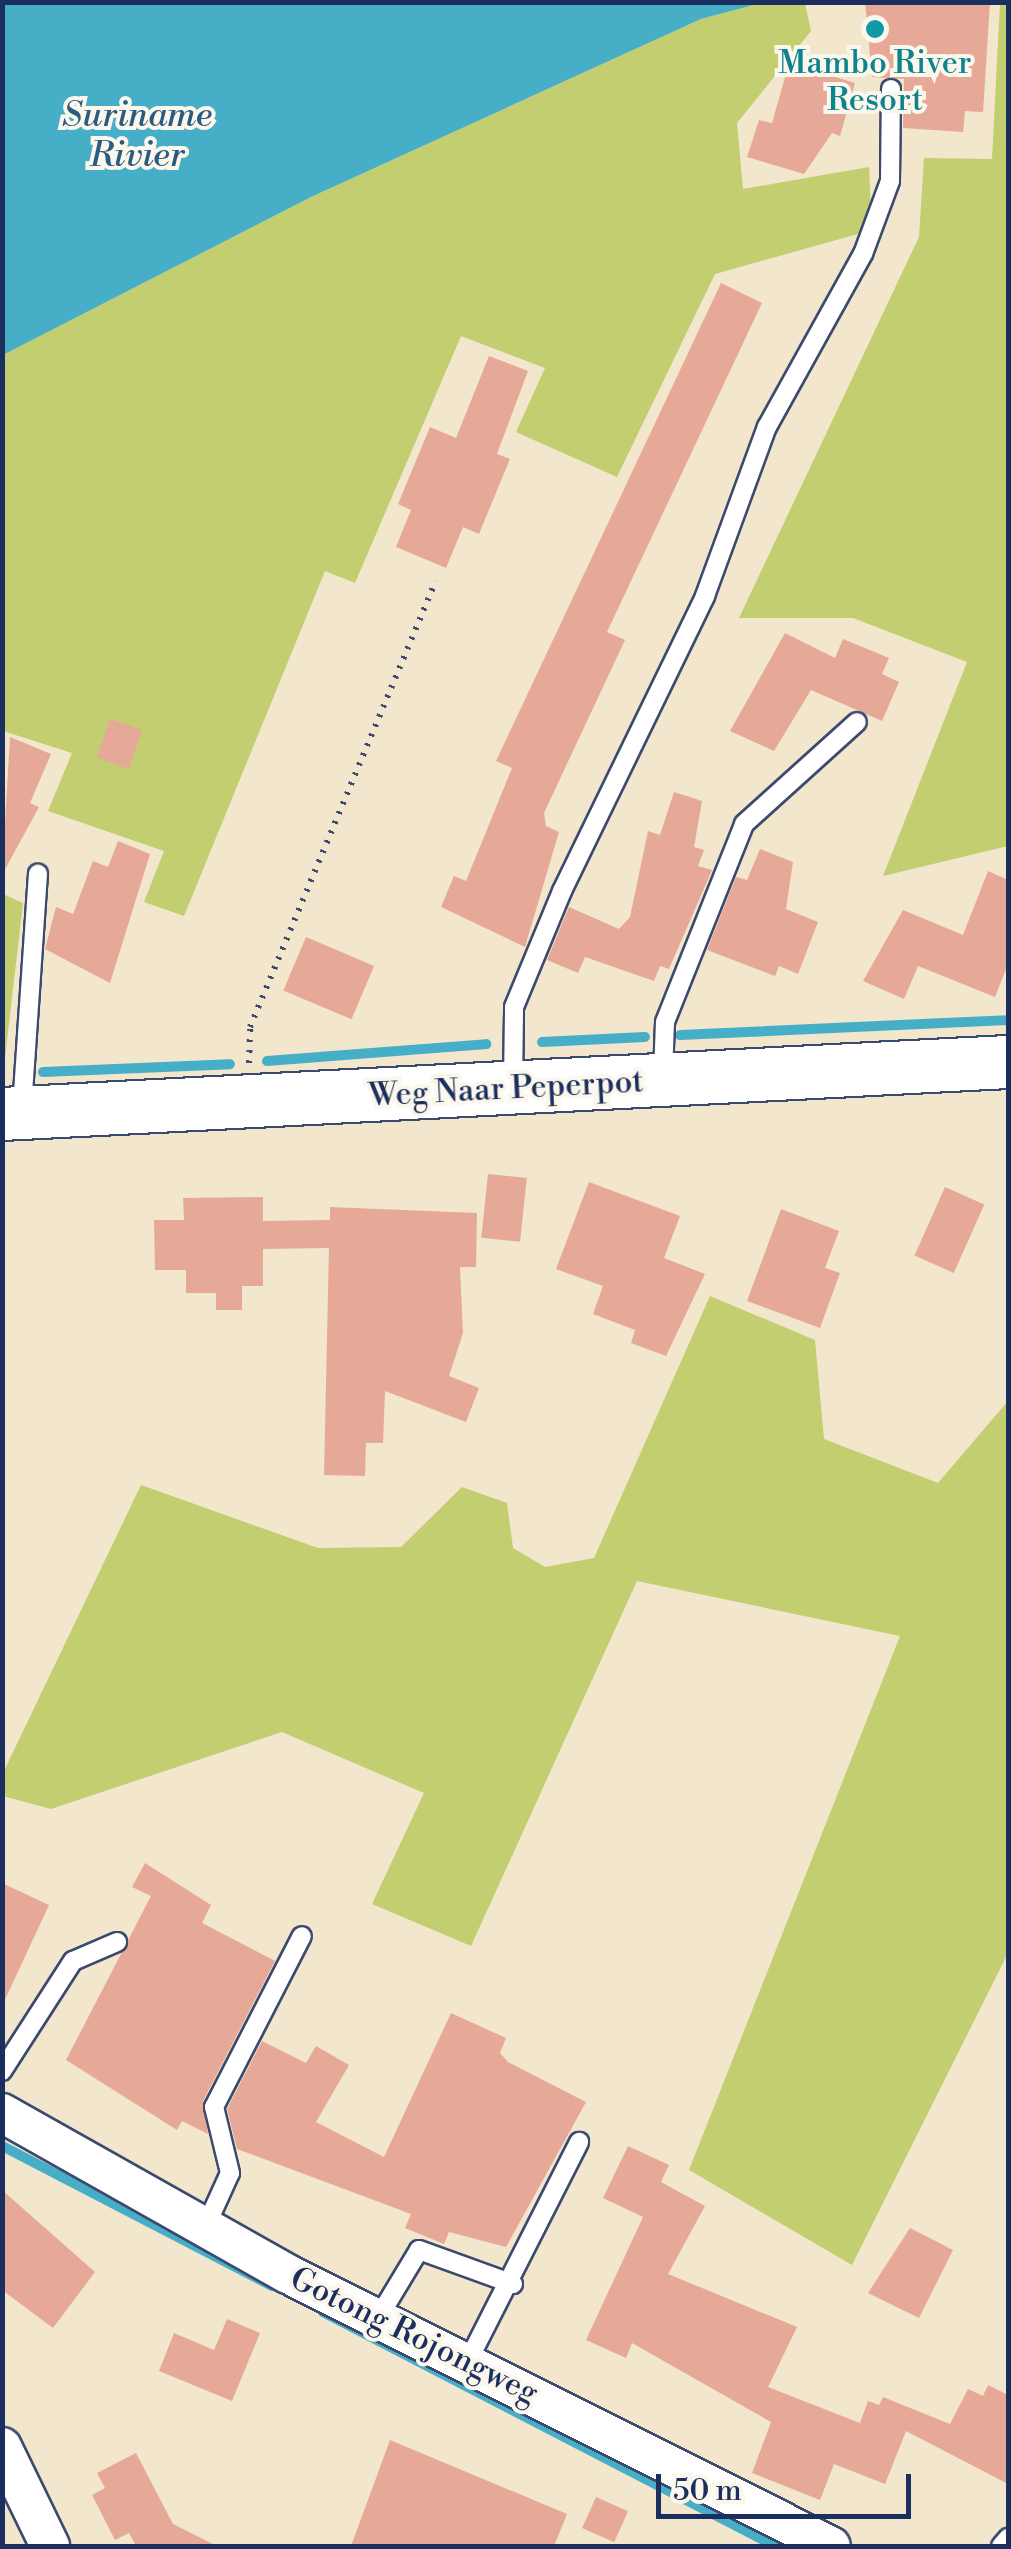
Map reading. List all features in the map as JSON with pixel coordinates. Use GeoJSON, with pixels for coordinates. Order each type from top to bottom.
{"type":"FeatureCollection","features":[{"type":"Feature","properties":{"kind":"street","name":"Weg Naar Peperpot"},"geometry":{"type":"LineString","coordinates":[[12,1114],[1008,1062]]}},
{"type":"Feature","properties":{"kind":"street","name":"Gotong Rojongweg"},"geometry":{"type":"LineString","coordinates":[[2,2113],[204,2229],[832,2546]]}},
{"type":"Feature","properties":{"kind":"street"},"geometry":{"type":"LineString","coordinates":[[2,2447],[50,2546]]}},
{"type":"Feature","properties":{"kind":"lane"},"geometry":{"type":"LineString","coordinates":[[513,1089],[514,1007],[562,891],[705,596],[767,427],[876,218],[890,182],[891,89]]}},
{"type":"Feature","properties":{"kind":"lane"},"geometry":{"type":"LineString","coordinates":[[662,1080],[665,1022],[744,824],[857,722]]}},
{"type":"Feature","properties":{"kind":"lane"},"geometry":{"type":"LineString","coordinates":[[12,1114],[38,874]]}},
{"type":"Feature","properties":{"kind":"lane"},"geometry":{"type":"LineString","coordinates":[[204,2229],[230,2173],[214,2108],[302,1936]]}},
{"type":"Feature","properties":{"kind":"lane"},"geometry":{"type":"LineString","coordinates":[[2,2071],[73,1961],[117,1942]]}},
{"type":"Feature","properties":{"kind":"lane"},"geometry":{"type":"LineString","coordinates":[[467,2363],[513,2284],[579,2142]]}},
{"type":"Feature","properties":{"kind":"lane"},"geometry":{"type":"LineString","coordinates":[[378,2318],[419,2250],[513,2284]]}},
{"type":"Feature","properties":{"kind":"lane"},"geometry":{"type":"LineString","coordinates":[[1001,2546],[1008,2538]]}},
{"type":"Feature","properties":{"kind":"path"},"geometry":{"type":"LineString","coordinates":[[247,1104],[250,1028],[436,581]]}},
{"type":"Feature","properties":{"kind":"green space"},"geometry":{"type":"Polygon","coordinates":[[[761,3],[805,3],[811,31],[737,123],[743,189],[869,167],[872,230],[715,274],[617,477],[516,432],[545,368],[461,336],[355,583],[325,571],[184,916],[144,902],[164,851],[48,811],[72,753],[3,731],[3,355],[311,197],[701,19],[761,3]]]}},
{"type":"Feature","properties":{"kind":"green space"},"geometry":{"type":"Polygon","coordinates":[[[1000,3],[1008,3],[1008,846],[883,876],[967,662],[853,618],[739,618],[919,237],[924,158],[992,159],[1000,3]]]}},
{"type":"Feature","properties":{"kind":"green space"},"geometry":{"type":"Polygon","coordinates":[[[3,894],[23,903],[3,1075],[3,894]]]}},
{"type":"Feature","properties":{"kind":"green space"},"geometry":{"type":"Polygon","coordinates":[[[710,1296],[815,1340],[824,1439],[938,1483],[1008,1401],[1008,1953],[852,2265],[689,2170],[900,1636],[637,1581],[471,1946],[372,1904],[424,1793],[282,1732],[51,1809],[3,1796],[3,1773],[141,1485],[318,1548],[401,1547],[462,1487],[507,1503],[513,1548],[545,1567],[594,1558],[710,1296]]]}},
{"type":"Feature","properties":{"kind":"water","name":"Suriname Rivier"},"geometry":{"type":"Polygon","coordinates":[[[3,2],[761,3],[701,19],[311,197],[3,355],[3,2]]]}},
{"type":"Feature","properties":{"kind":"building"},"geometry":{"type":"Polygon","coordinates":[[[865,2],[990,2],[983,112],[965,111],[963,132],[903,128],[904,79],[872,77],[865,2]]]}},
{"type":"Feature","properties":{"kind":"building"},"geometry":{"type":"Polygon","coordinates":[[[789,63],[855,83],[840,136],[832,133],[804,174],[747,157],[759,120],[772,123],[789,63]]]}},
{"type":"Feature","properties":{"kind":"building"},"geometry":{"type":"Polygon","coordinates":[[[721,283],[762,303],[607,632],[625,640],[544,813],[546,826],[559,832],[525,947],[441,907],[454,876],[466,881],[512,768],[496,761],[721,283]]]}},
{"type":"Feature","properties":{"kind":"building"},"geometry":{"type":"Polygon","coordinates":[[[489,356],[528,371],[497,454],[510,459],[479,534],[463,527],[446,568],[396,547],[411,510],[398,504],[430,427],[456,438],[489,356]]]}},
{"type":"Feature","properties":{"kind":"building"},"geometry":{"type":"Polygon","coordinates":[[[785,633],[835,658],[843,639],[889,658],[882,674],[899,682],[882,721],[811,690],[774,751],[730,731],[785,633]]]}},
{"type":"Feature","properties":{"kind":"building"},"geometry":{"type":"Polygon","coordinates":[[[110,719],[142,730],[129,769],[97,758],[110,719]]]}},
{"type":"Feature","properties":{"kind":"building"},"geometry":{"type":"Polygon","coordinates":[[[10,737],[51,754],[30,803],[39,807],[2,875],[10,737]]]}},
{"type":"Feature","properties":{"kind":"building"},"geometry":{"type":"Polygon","coordinates":[[[674,792],[702,801],[694,847],[704,850],[698,866],[712,870],[669,969],[660,966],[654,981],[585,957],[578,973],[547,960],[569,907],[619,929],[630,917],[648,831],[660,835],[674,792]]]}},
{"type":"Feature","properties":{"kind":"building"},"geometry":{"type":"Polygon","coordinates":[[[118,841],[150,854],[110,983],[45,949],[56,907],[73,914],[93,861],[108,867],[118,841]]]}},
{"type":"Feature","properties":{"kind":"building"},"geometry":{"type":"Polygon","coordinates":[[[760,849],[793,862],[786,909],[818,922],[798,974],[779,966],[775,976],[707,950],[736,877],[747,880],[760,849]]]}},
{"type":"Feature","properties":{"kind":"building"},"geometry":{"type":"Polygon","coordinates":[[[988,871],[1008,880],[1008,964],[995,997],[918,966],[904,999],[863,981],[903,910],[963,935],[988,871]]]}},
{"type":"Feature","properties":{"kind":"building"},"geometry":{"type":"Polygon","coordinates":[[[306,937],[374,966],[351,1019],[283,990],[306,937]]]}},
{"type":"Feature","properties":{"kind":"building"},"geometry":{"type":"Polygon","coordinates":[[[488,1174],[527,1178],[520,1242],[481,1238],[488,1174]]]}},
{"type":"Feature","properties":{"kind":"building"},"geometry":{"type":"Polygon","coordinates":[[[589,1182],[680,1216],[664,1258],[705,1274],[666,1356],[631,1343],[635,1330],[593,1314],[603,1286],[556,1269],[589,1182]]]}},
{"type":"Feature","properties":{"kind":"building"},"geometry":{"type":"Polygon","coordinates":[[[945,1187],[984,1204],[954,1273],[914,1256],[945,1187]]]}},
{"type":"Feature","properties":{"kind":"building"},"geometry":{"type":"Polygon","coordinates":[[[263,1197],[263,1221],[330,1220],[330,1207],[477,1213],[476,1267],[460,1267],[463,1333],[449,1376],[479,1388],[466,1422],[385,1391],[383,1443],[366,1443],[365,1476],[324,1475],[329,1248],[263,1249],[263,1286],[242,1286],[242,1310],[216,1310],[216,1293],[186,1293],[186,1270],[155,1270],[154,1220],[184,1220],[183,1198],[263,1197]]]}},
{"type":"Feature","properties":{"kind":"building"},"geometry":{"type":"Polygon","coordinates":[[[781,1209],[839,1231],[825,1268],[840,1273],[820,1328],[747,1301],[781,1209]]]}},
{"type":"Feature","properties":{"kind":"building"},"geometry":{"type":"Polygon","coordinates":[[[145,1863],[211,1905],[202,1923],[275,1961],[203,2101],[208,2134],[182,2121],[177,2130],[66,2060],[151,1896],[132,1887],[145,1863]]]}},
{"type":"Feature","properties":{"kind":"building"},"geometry":{"type":"Polygon","coordinates":[[[2,1883],[49,1905],[2,2006],[2,1883]]]}},
{"type":"Feature","properties":{"kind":"building"},"geometry":{"type":"Polygon","coordinates":[[[451,2013],[506,2038],[500,2053],[508,2062],[586,2102],[506,2247],[449,2232],[444,2244],[405,2228],[411,2214],[237,2149],[227,2109],[262,2041],[306,2063],[316,2046],[349,2065],[316,2122],[384,2157],[451,2013]]]}},
{"type":"Feature","properties":{"kind":"building"},"geometry":{"type":"Polygon","coordinates":[[[628,2146],[669,2165],[661,2182],[705,2206],[668,2274],[797,2327],[768,2387],[860,2423],[868,2401],[879,2405],[883,2397],[950,2424],[968,2389],[983,2396],[988,2385],[1008,2395],[1008,2484],[906,2431],[885,2484],[834,2464],[820,2500],[752,2473],[771,2422],[632,2343],[626,2358],[586,2340],[643,2217],[603,2198],[628,2146]]]}},
{"type":"Feature","properties":{"kind":"building"},"geometry":{"type":"Polygon","coordinates":[[[2,2190],[95,2272],[53,2328],[2,2290],[2,2190]]]}},
{"type":"Feature","properties":{"kind":"building"},"geometry":{"type":"Polygon","coordinates":[[[910,2228],[953,2250],[919,2318],[868,2293],[910,2228]]]}},
{"type":"Feature","properties":{"kind":"building"},"geometry":{"type":"Polygon","coordinates":[[[227,2319],[260,2333],[232,2401],[159,2371],[174,2333],[214,2350],[227,2319]]]}},
{"type":"Feature","properties":{"kind":"building"},"geometry":{"type":"Polygon","coordinates":[[[390,2440],[567,2514],[554,2546],[351,2546],[390,2440]]]}},
{"type":"Feature","properties":{"kind":"building"},"geometry":{"type":"Polygon","coordinates":[[[136,2453],[173,2524],[217,2546],[136,2546],[129,2533],[115,2540],[92,2495],[105,2488],[97,2473],[136,2453]]]}},
{"type":"Feature","properties":{"kind":"building"},"geometry":{"type":"Polygon","coordinates":[[[596,2497],[628,2511],[614,2542],[582,2528],[596,2497]]]}},
{"type":"Feature","properties":{"kind":"waterway"},"geometry":{"type":"LineString","coordinates":[[680,1035],[1008,1020]]}},
{"type":"Feature","properties":{"kind":"waterway"},"geometry":{"type":"LineString","coordinates":[[542,1042],[645,1037]]}},
{"type":"Feature","properties":{"kind":"waterway"},"geometry":{"type":"LineString","coordinates":[[267,1061],[486,1044]]}},
{"type":"Feature","properties":{"kind":"waterway"},"geometry":{"type":"LineString","coordinates":[[43,1072],[230,1064]]}},
{"type":"Feature","properties":{"kind":"waterway"},"geometry":{"type":"LineString","coordinates":[[2,2146],[272,2286]]}},
{"type":"Feature","properties":{"kind":"waterway"},"geometry":{"type":"LineString","coordinates":[[323,2312],[775,2546]]}},
{"type":"Feature","properties":{"kind":"place","name":"Mambo River Resort"},"geometry":{"type":"Point","coordinates":[875,29]}}]}
